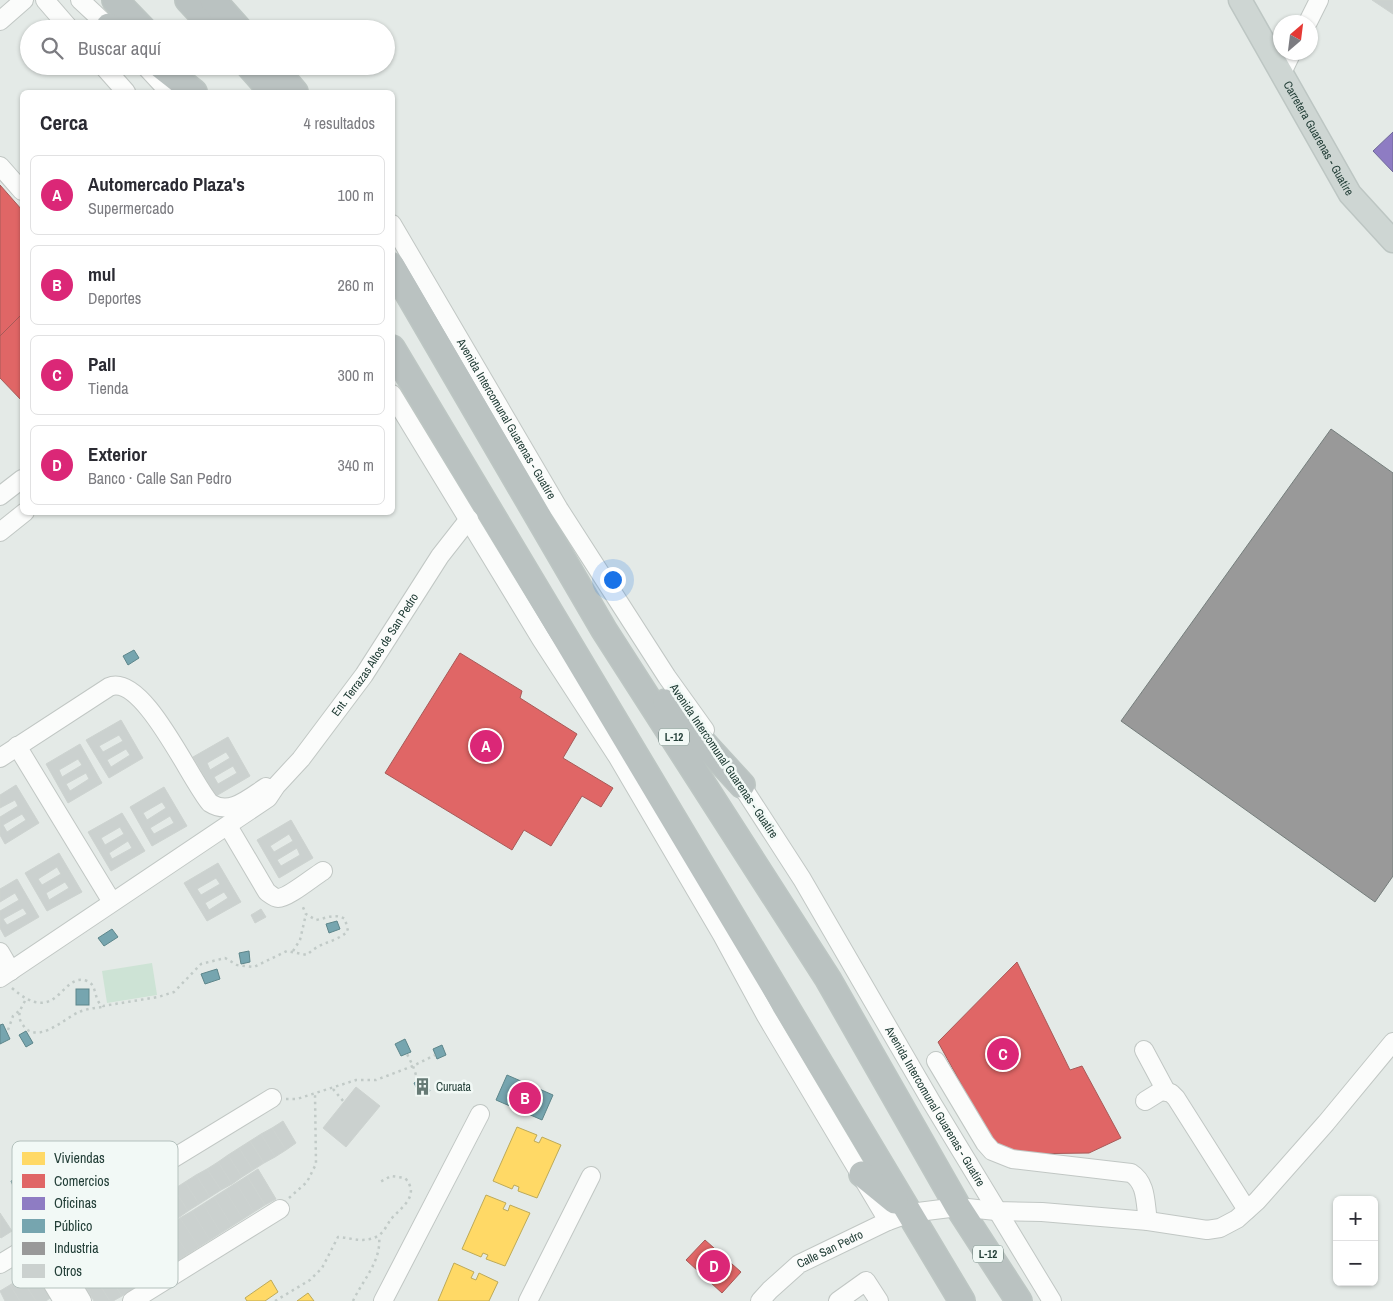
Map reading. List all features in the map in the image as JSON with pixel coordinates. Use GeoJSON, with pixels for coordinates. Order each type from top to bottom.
{"type":"FeatureCollection","features":[{"type":"Feature","properties":{"kind":"highway"},"geometry":{"type":"LineString","coordinates":[[115,0],[134,20]]}},
{"type":"Feature","properties":{"kind":"highway"},"geometry":{"type":"LineString","coordinates":[[188,0],[206,20]]}},
{"type":"Feature","properties":{"kind":"highway"},"geometry":{"type":"LineString","coordinates":[[213,0],[231,20]]}},
{"type":"Feature","properties":{"kind":"highway"},"geometry":{"type":"LineString","coordinates":[[172,75],[191,90]]}},
{"type":"Feature","properties":{"kind":"highway"},"geometry":{"type":"LineString","coordinates":[[186,75],[199,90]]}},
{"type":"Feature","properties":{"kind":"highway"},"geometry":{"type":"LineString","coordinates":[[256,75],[270,90]]}},
{"type":"Feature","properties":{"kind":"highway"},"geometry":{"type":"LineString","coordinates":[[280,75],[292,90]]}},
{"type":"Feature","properties":{"kind":"highway","name":"Avenida Intercomunal Guarenas - Guatire"},"geometry":{"type":"LineString","coordinates":[[395,271],[604,630],[828,978],[958,1207],[1019,1301]]}},
{"type":"Feature","properties":{"kind":"highway"},"geometry":{"type":"LineString","coordinates":[[395,353],[899,1217]]}},
{"type":"Feature","properties":{"kind":"highway"},"geometry":{"type":"LineString","coordinates":[[604,630],[742,785]]}},
{"type":"Feature","properties":{"kind":"highway"},"geometry":{"type":"LineString","coordinates":[[862,1174],[899,1217],[962,1301]]}},
{"type":"Feature","properties":{"kind":"main road","name":"Carretera Guarenas - Guatire"},"geometry":{"type":"LineString","coordinates":[[1240,0],[1350,194],[1393,241]]}},
{"type":"Feature","properties":{"kind":"street"},"geometry":{"type":"LineString","coordinates":[[0,21],[24,0]]}},
{"type":"Feature","properties":{"kind":"street"},"geometry":{"type":"LineString","coordinates":[[45,0],[62,20]]}},
{"type":"Feature","properties":{"kind":"street"},"geometry":{"type":"LineString","coordinates":[[80,0],[102,20]]}},
{"type":"Feature","properties":{"kind":"street"},"geometry":{"type":"LineString","coordinates":[[1312,15],[1319,0]]}},
{"type":"Feature","properties":{"kind":"street"},"geometry":{"type":"LineString","coordinates":[[1282,73],[1288,60]]}},
{"type":"Feature","properties":{"kind":"street"},"geometry":{"type":"LineString","coordinates":[[111,75],[124,90]]}},
{"type":"Feature","properties":{"kind":"street"},"geometry":{"type":"LineString","coordinates":[[153,75],[167,90]]}},
{"type":"Feature","properties":{"kind":"street"},"geometry":{"type":"LineString","coordinates":[[0,166],[20,189]]}},
{"type":"Feature","properties":{"kind":"street","name":"Avenida Intercomunal Guarenas - Guatire"},"geometry":{"type":"LineString","coordinates":[[395,229],[560,509],[667,677],[742,785],[802,879],[996,1212],[1052,1301]]}},
{"type":"Feature","properties":{"kind":"street"},"geometry":{"type":"LineString","coordinates":[[395,399],[542,639],[617,756],[722,935],[766,1016],[862,1174]]}},
{"type":"Feature","properties":{"kind":"street"},"geometry":{"type":"LineString","coordinates":[[0,496],[20,481]]}},
{"type":"Feature","properties":{"kind":"street"},"geometry":{"type":"LineString","coordinates":[[0,532],[21,515]]}},
{"type":"Feature","properties":{"kind":"street","name":"Ent. Terrazas Altos de San Pedro"},"geometry":{"type":"LineString","coordinates":[[4,976],[268,798],[276,786],[301,759],[364,675],[440,556],[469,519]]}},
{"type":"Feature","properties":{"kind":"street"},"geometry":{"type":"LineString","coordinates":[[0,758],[109,686],[121,684],[133,690],[149,707],[204,796],[216,807],[232,807],[269,786],[276,786]]}},
{"type":"Feature","properties":{"kind":"street"},"geometry":{"type":"LineString","coordinates":[[18,746],[112,902]]}},
{"type":"Feature","properties":{"kind":"street"},"geometry":{"type":"LineString","coordinates":[[228,826],[270,894],[280,898],[323,871]]}},
{"type":"Feature","properties":{"kind":"street"},"geometry":{"type":"LineString","coordinates":[[0,952],[4,976]]}},
{"type":"Feature","properties":{"kind":"street","name":"Calle San Pedro"},"geometry":{"type":"LineString","coordinates":[[760,1301],[799,1264],[899,1217],[958,1207],[996,1212],[1042,1212],[1148,1220],[1207,1230],[1220,1228],[1237,1219],[1247,1210],[1326,1123],[1393,1042]]}},
{"type":"Feature","properties":{"kind":"street"},"geometry":{"type":"LineString","coordinates":[[1144,1050],[1166,1091],[1176,1098],[1247,1210]]}},
{"type":"Feature","properties":{"kind":"street"},"geometry":{"type":"LineString","coordinates":[[936,1061],[985,1143],[992,1151],[1012,1159],[1131,1173],[1139,1178],[1143,1186],[1148,1220]]}},
{"type":"Feature","properties":{"kind":"street"},"geometry":{"type":"LineString","coordinates":[[1145,1101],[1153,1094],[1166,1091]]}},
{"type":"Feature","properties":{"kind":"street"},"geometry":{"type":"LineString","coordinates":[[178,1155],[272,1098]]}},
{"type":"Feature","properties":{"kind":"street"},"geometry":{"type":"LineString","coordinates":[[383,1301],[480,1114]]}},
{"type":"Feature","properties":{"kind":"street"},"geometry":{"type":"LineString","coordinates":[[528,1301],[591,1176]]}},
{"type":"Feature","properties":{"kind":"street"},"geometry":{"type":"LineString","coordinates":[[178,1272],[280,1209]]}},
{"type":"Feature","properties":{"kind":"street"},"geometry":{"type":"LineString","coordinates":[[0,1264],[12,1257]]}},
{"type":"Feature","properties":{"kind":"street"},"geometry":{"type":"LineString","coordinates":[[838,1301],[866,1281],[879,1301]]}},
{"type":"Feature","properties":{"kind":"street"},"geometry":{"type":"LineString","coordinates":[[57,1288],[63,1301]]}},
{"type":"Feature","properties":{"kind":"street"},"geometry":{"type":"LineString","coordinates":[[72,1288],[82,1301]]}},
{"type":"Feature","properties":{"kind":"street"},"geometry":{"type":"LineString","coordinates":[[132,1301],[153,1288]]}},
{"type":"Feature","properties":{"kind":"path"},"geometry":{"type":"LineString","coordinates":[[292,950],[297,954],[308,955],[322,943],[340,938],[348,931],[345,919],[340,916],[316,920],[306,914],[294,890]]}},
{"type":"Feature","properties":{"kind":"path"},"geometry":{"type":"LineString","coordinates":[[19,1011],[20,1019],[24,1026],[30,1031],[42,1032],[50,1030],[81,1011],[158,997],[174,992],[194,969],[208,962],[225,958],[237,965],[254,967],[280,952],[292,950],[300,940],[306,914]]}},
{"type":"Feature","properties":{"kind":"path"},"geometry":{"type":"LineString","coordinates":[[4,976],[26,1000],[36,1004],[47,1002],[57,997],[75,981],[88,981],[93,986],[96,999],[103,1006]]}},
{"type":"Feature","properties":{"kind":"path"},"geometry":{"type":"LineString","coordinates":[[8,1030],[13,1016],[19,1011],[26,1000]]}},
{"type":"Feature","properties":{"kind":"path"},"geometry":{"type":"LineString","coordinates":[[407,1054],[418,1080]]}},
{"type":"Feature","properties":{"kind":"path"},"geometry":{"type":"LineString","coordinates":[[272,1098],[297,1099],[333,1089],[356,1080],[376,1080],[413,1066],[435,1055]]}},
{"type":"Feature","properties":{"kind":"path"},"geometry":{"type":"LineString","coordinates":[[333,1089],[344,1102]]}},
{"type":"Feature","properties":{"kind":"path"},"geometry":{"type":"LineString","coordinates":[[280,1209],[307,1182],[316,1164],[315,1094]]}},
{"type":"Feature","properties":{"kind":"path"},"geometry":{"type":"LineString","coordinates":[[380,1182],[391,1176],[405,1178],[410,1184],[412,1193],[416,1196]]}},
{"type":"Feature","properties":{"kind":"path"},"geometry":{"type":"LineString","coordinates":[[275,1301],[310,1280],[322,1268],[338,1238],[358,1241],[379,1236],[392,1218],[404,1207],[412,1193]]}},
{"type":"Feature","properties":{"kind":"path"},"geometry":{"type":"LineString","coordinates":[[353,1301],[371,1271],[380,1243],[379,1236]]}},
{"type":"Feature","properties":{"kind":"green space"},"geometry":{"type":"Polygon","coordinates":[[[152,963],[157,995],[107,1003],[102,971],[152,963]]]}},
{"type":"Feature","properties":{"kind":"building: Viviendas"},"geometry":{"type":"Polygon","coordinates":[[[517,1127],[537,1135],[534,1141],[539,1143],[542,1137],[561,1145],[537,1198],[518,1191],[519,1187],[514,1185],[512,1189],[493,1181],[517,1127]]]}},
{"type":"Feature","properties":{"kind":"building: Viviendas"},"geometry":{"type":"Polygon","coordinates":[[[486,1195],[506,1203],[503,1209],[508,1211],[510,1205],[530,1213],[505,1266],[486,1259],[488,1255],[483,1253],[481,1257],[462,1249],[486,1195]]]}},
{"type":"Feature","properties":{"kind":"building: Viviendas"},"geometry":{"type":"Polygon","coordinates":[[[454,1263],[474,1272],[471,1278],[476,1280],[479,1273],[498,1282],[489,1301],[438,1301],[454,1263]]]}},
{"type":"Feature","properties":{"kind":"building: Viviendas"},"geometry":{"type":"Polygon","coordinates":[[[271,1280],[278,1292],[265,1301],[247,1301],[245,1298],[271,1280]]]}},
{"type":"Feature","properties":{"kind":"building: Viviendas"},"geometry":{"type":"Polygon","coordinates":[[[308,1293],[314,1301],[297,1301],[308,1293]]]}},
{"type":"Feature","properties":{"kind":"building: Comercios"},"geometry":{"type":"Polygon","coordinates":[[[0,185],[20,208],[20,316],[0,336],[0,185]]]}},
{"type":"Feature","properties":{"kind":"building: Comercios"},"geometry":{"type":"Polygon","coordinates":[[[20,316],[20,399],[0,378],[0,336],[20,316]]]}},
{"type":"Feature","properties":{"kind":"building: Comercios"},"geometry":{"type":"Polygon","coordinates":[[[460,653],[522,691],[520,698],[577,734],[563,758],[613,788],[601,807],[582,796],[551,846],[524,830],[512,850],[385,773],[460,653]]]}},
{"type":"Feature","properties":{"kind":"building: Comercios"},"geometry":{"type":"Polygon","coordinates":[[[1017,962],[1070,1070],[1082,1066],[1121,1138],[1089,1153],[1018,1154],[993,1142],[938,1042],[1017,962]]]}},
{"type":"Feature","properties":{"kind":"building: Comercios"},"geometry":{"type":"Polygon","coordinates":[[[705,1240],[741,1272],[722,1293],[686,1260],[705,1240]]]}},
{"type":"Feature","properties":{"kind":"building: Oficinas"},"geometry":{"type":"Polygon","coordinates":[[[1393,132],[1393,172],[1373,151],[1393,132]]]}},
{"type":"Feature","properties":{"kind":"building: Público"},"geometry":{"type":"Polygon","coordinates":[[[134,650],[139,658],[128,665],[123,656],[134,650]]]}},
{"type":"Feature","properties":{"kind":"building: Público"},"geometry":{"type":"Polygon","coordinates":[[[337,921],[340,929],[329,933],[326,924],[337,921]]]}},
{"type":"Feature","properties":{"kind":"building: Público"},"geometry":{"type":"Polygon","coordinates":[[[112,929],[118,937],[104,946],[98,938],[112,929]]]}},
{"type":"Feature","properties":{"kind":"building: Público"},"geometry":{"type":"Polygon","coordinates":[[[249,951],[250,962],[241,964],[239,953],[249,951]]]}},
{"type":"Feature","properties":{"kind":"building: Público"},"geometry":{"type":"Polygon","coordinates":[[[217,969],[220,979],[205,984],[201,974],[217,969]]]}},
{"type":"Feature","properties":{"kind":"building: Público"},"geometry":{"type":"Polygon","coordinates":[[[76,989],[89,989],[89,1005],[76,1005],[76,989]]]}},
{"type":"Feature","properties":{"kind":"building: Público"},"geometry":{"type":"Polygon","coordinates":[[[3,1024],[10,1039],[0,1044],[0,1025],[3,1024]]]}},
{"type":"Feature","properties":{"kind":"building: Público"},"geometry":{"type":"Polygon","coordinates":[[[26,1031],[33,1043],[26,1047],[19,1035],[26,1031]]]}},
{"type":"Feature","properties":{"kind":"building: Público","name":"Curuata"},"geometry":{"type":"Polygon","coordinates":[[[405,1039],[411,1052],[401,1056],[395,1044],[405,1039]]]}},
{"type":"Feature","properties":{"kind":"building: Público","name":"Curuata"},"geometry":{"type":"Polygon","coordinates":[[[442,1045],[446,1055],[437,1059],[433,1049],[442,1045]]]}},
{"type":"Feature","properties":{"kind":"building: Público"},"geometry":{"type":"Polygon","coordinates":[[[507,1075],[553,1095],[542,1120],[496,1100],[507,1075]]]}},
{"type":"Feature","properties":{"kind":"building: Público","name":"Curuata"},"geometry":{"type":"Polygon","coordinates":[[[423,1078],[430,1091],[420,1095],[414,1083],[423,1078]]]}},
{"type":"Feature","properties":{"kind":"building: Industria"},"geometry":{"type":"Polygon","coordinates":[[[1331,429],[1393,473],[1393,876],[1375,902],[1121,721],[1331,429]]]}},
{"type":"Feature","properties":{"kind":"building: Otros"},"geometry":{"type":"Polygon","coordinates":[[[1372,0],[1393,0],[1393,14],[1372,0]]]}},
{"type":"Feature","properties":{"kind":"building: Otros"},"geometry":{"type":"Polygon","coordinates":[[[121,720],[143,758],[109,778],[86,740],[121,720]],[[119,735],[99,746],[103,752],[123,741],[119,735]],[[126,749],[107,760],[111,767],[130,755],[126,749]]]}},
{"type":"Feature","properties":{"kind":"building: Otros"},"geometry":{"type":"Polygon","coordinates":[[[228,737],[250,776],[216,796],[193,757],[228,737]],[[226,752],[207,763],[210,770],[230,758],[226,752]],[[233,766],[214,777],[218,784],[237,773],[233,766]]]}},
{"type":"Feature","properties":{"kind":"building: Otros"},"geometry":{"type":"Polygon","coordinates":[[[80,744],[102,783],[68,803],[46,764],[80,744]],[[78,759],[59,770],[62,777],[82,765],[78,759]],[[86,773],[66,784],[70,791],[89,779],[86,773]]]}},
{"type":"Feature","properties":{"kind":"building: Otros"},"geometry":{"type":"Polygon","coordinates":[[[16,785],[39,823],[5,844],[0,835],[0,817],[18,806],[15,800],[0,808],[0,795],[16,785]],[[22,814],[3,825],[7,832],[26,820],[22,814]]]}},
{"type":"Feature","properties":{"kind":"building: Otros"},"geometry":{"type":"Polygon","coordinates":[[[164,787],[187,826],[152,846],[130,807],[164,787]],[[162,802],[143,813],[147,820],[166,808],[162,802]],[[170,816],[150,828],[154,834],[174,823],[170,816]]]}},
{"type":"Feature","properties":{"kind":"building: Otros"},"geometry":{"type":"Polygon","coordinates":[[[122,813],[145,851],[111,871],[88,832],[122,813]],[[120,827],[101,838],[105,845],[124,834],[120,827]],[[128,841],[109,853],[112,859],[132,848],[128,841]]]}},
{"type":"Feature","properties":{"kind":"building: Otros"},"geometry":{"type":"Polygon","coordinates":[[[291,820],[313,858],[279,878],[257,840],[291,820]],[[289,834],[270,846],[274,852],[293,841],[289,834]],[[297,848],[277,860],[281,866],[300,855],[297,848]]]}},
{"type":"Feature","properties":{"kind":"building: Otros"},"geometry":{"type":"Polygon","coordinates":[[[59,853],[82,892],[47,911],[25,873],[59,853]],[[57,867],[38,879],[42,885],[61,874],[57,867]],[[65,882],[46,893],[49,900],[69,888],[65,882]]]}},
{"type":"Feature","properties":{"kind":"building: Otros"},"geometry":{"type":"Polygon","coordinates":[[[218,863],[241,902],[207,921],[184,883],[218,863]],[[216,878],[197,889],[201,895],[220,884],[216,878]],[[224,892],[205,903],[209,910],[228,898],[224,892]]]}},
{"type":"Feature","properties":{"kind":"building: Otros"},"geometry":{"type":"Polygon","coordinates":[[[17,879],[39,917],[5,937],[0,928],[0,911],[19,900],[15,893],[0,902],[0,889],[17,879]],[[23,908],[3,919],[7,925],[27,914],[23,908]]]}},
{"type":"Feature","properties":{"kind":"building: Otros"},"geometry":{"type":"Polygon","coordinates":[[[261,909],[266,917],[255,923],[251,915],[261,909]]]}},
{"type":"Feature","properties":{"kind":"building: Otros"},"geometry":{"type":"Polygon","coordinates":[[[356,1087],[380,1106],[346,1147],[323,1128],[356,1087]]]}},
{"type":"Feature","properties":{"kind":"building: Otros"},"geometry":{"type":"Polygon","coordinates":[[[283,1121],[296,1143],[286,1150],[272,1128],[283,1121]]]}},
{"type":"Feature","properties":{"kind":"building: Otros"},"geometry":{"type":"Polygon","coordinates":[[[272,1128],[286,1150],[275,1157],[261,1134],[272,1128]]]}},
{"type":"Feature","properties":{"kind":"building: Otros"},"geometry":{"type":"Polygon","coordinates":[[[261,1134],[275,1157],[264,1163],[250,1141],[261,1134]]]}},
{"type":"Feature","properties":{"kind":"building: Otros"},"geometry":{"type":"Polygon","coordinates":[[[250,1141],[264,1163],[253,1170],[239,1148],[250,1141]]]}},
{"type":"Feature","properties":{"kind":"building: Otros"},"geometry":{"type":"Polygon","coordinates":[[[239,1148],[253,1170],[242,1177],[228,1155],[239,1148]]]}},
{"type":"Feature","properties":{"kind":"building: Otros"},"geometry":{"type":"Polygon","coordinates":[[[228,1155],[242,1177],[232,1184],[218,1162],[228,1155]]]}},
{"type":"Feature","properties":{"kind":"building: Otros"},"geometry":{"type":"Polygon","coordinates":[[[218,1162],[232,1184],[221,1190],[207,1169],[218,1162]]]}},
{"type":"Feature","properties":{"kind":"building: Otros"},"geometry":{"type":"Polygon","coordinates":[[[207,1169],[221,1190],[210,1197],[196,1175],[207,1169]]]}},
{"type":"Feature","properties":{"kind":"building: Otros"},"geometry":{"type":"Polygon","coordinates":[[[258,1169],[276,1199],[265,1205],[247,1176],[258,1169]]]}},
{"type":"Feature","properties":{"kind":"building: Otros"},"geometry":{"type":"Polygon","coordinates":[[[196,1175],[210,1197],[199,1204],[185,1182],[196,1175]]]}},
{"type":"Feature","properties":{"kind":"building: Otros"},"geometry":{"type":"Polygon","coordinates":[[[247,1176],[265,1205],[254,1212],[236,1183],[247,1176]]]}},
{"type":"Feature","properties":{"kind":"building: Otros"},"geometry":{"type":"Polygon","coordinates":[[[185,1182],[199,1204],[188,1211],[178,1195],[178,1186],[185,1182]]]}},
{"type":"Feature","properties":{"kind":"building: Otros"},"geometry":{"type":"Polygon","coordinates":[[[236,1183],[254,1212],[243,1219],[225,1190],[236,1183]]]}},
{"type":"Feature","properties":{"kind":"building: Otros"},"geometry":{"type":"Polygon","coordinates":[[[225,1190],[243,1219],[232,1226],[214,1197],[225,1190]]]}},
{"type":"Feature","properties":{"kind":"building: Otros"},"geometry":{"type":"Polygon","coordinates":[[[178,1195],[188,1211],[178,1218],[178,1195]]]}},
{"type":"Feature","properties":{"kind":"building: Otros"},"geometry":{"type":"Polygon","coordinates":[[[214,1197],[232,1226],[221,1233],[203,1204],[214,1197]]]}},
{"type":"Feature","properties":{"kind":"building: Otros"},"geometry":{"type":"Polygon","coordinates":[[[203,1204],[221,1233],[210,1240],[192,1211],[203,1204]]]}},
{"type":"Feature","properties":{"kind":"building: Otros"},"geometry":{"type":"Polygon","coordinates":[[[192,1211],[210,1240],[199,1247],[180,1218],[192,1211]]]}},
{"type":"Feature","properties":{"kind":"building: Otros"},"geometry":{"type":"Polygon","coordinates":[[[0,1213],[12,1231],[1,1238],[0,1237],[0,1213]]]}},
{"type":"Feature","properties":{"kind":"building: Otros"},"geometry":{"type":"Polygon","coordinates":[[[180,1218],[199,1247],[188,1254],[178,1239],[178,1219],[180,1218]]]}},
{"type":"Feature","properties":{"kind":"building: Otros"},"geometry":{"type":"Polygon","coordinates":[[[178,1239],[188,1254],[178,1260],[178,1239]]]}},
{"type":"Feature","properties":{"kind":"building: Otros"},"geometry":{"type":"Polygon","coordinates":[[[12,1284],[12,1288],[28,1288],[36,1301],[20,1301],[10,1285],[12,1284]]]}},
{"type":"Feature","properties":{"kind":"building: Otros"},"geometry":{"type":"Polygon","coordinates":[[[10,1285],[20,1301],[5,1301],[0,1291],[10,1285]]]}},
{"type":"Feature","properties":{"kind":"building: Otros"},"geometry":{"type":"Polygon","coordinates":[[[28,1288],[44,1288],[50,1298],[46,1301],[36,1301],[28,1288]]]}},
{"type":"Feature","properties":{"kind":"building: Otros"},"geometry":{"type":"Polygon","coordinates":[[[86,1288],[102,1288],[110,1301],[94,1301],[86,1288]]]}},
{"type":"Feature","properties":{"kind":"building: Otros"},"geometry":{"type":"Polygon","coordinates":[[[102,1288],[117,1288],[122,1296],[110,1301],[102,1288]]]}},
{"type":"Feature","properties":{"kind":"building: Otros"},"geometry":{"type":"Polygon","coordinates":[[[117,1288],[132,1288],[133,1289],[122,1296],[117,1288]]]}},
{"type":"Feature","properties":{"kind":"place","name":"Automercado Plaza's"},"geometry":{"type":"Point","coordinates":[486,746]}},
{"type":"Feature","properties":{"kind":"place","name":"Pall"},"geometry":{"type":"Point","coordinates":[1003,1054]}},
{"type":"Feature","properties":{"kind":"place","name":"Curuata"},"geometry":{"type":"Point","coordinates":[422,1087]}},
{"type":"Feature","properties":{"kind":"place","name":"mul"},"geometry":{"type":"Point","coordinates":[525,1098]}},
{"type":"Feature","properties":{"kind":"place","name":"Exterior"},"geometry":{"type":"Point","coordinates":[714,1266]}}]}
